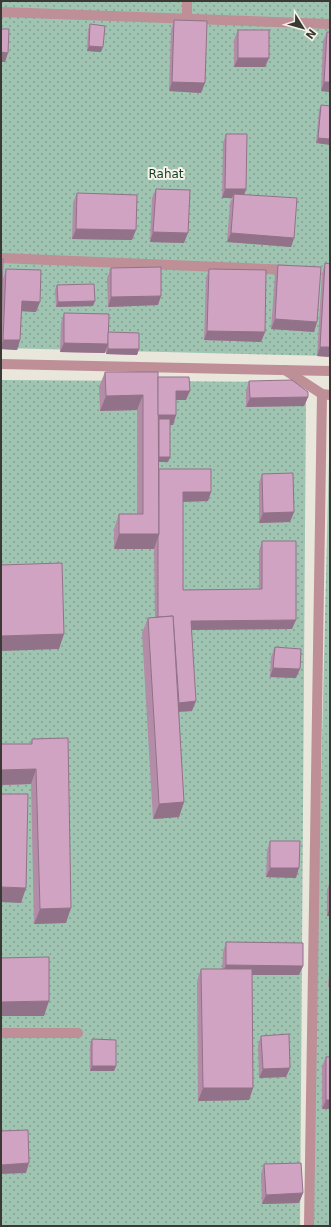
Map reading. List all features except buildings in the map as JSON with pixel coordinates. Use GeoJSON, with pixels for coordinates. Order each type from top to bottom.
{"type":"FeatureCollection","features":[{"type":"Feature","properties":{"kind":"street"},"geometry":{"type":"LineString","coordinates":[[187,1],[187,19]]}},
{"type":"Feature","properties":{"kind":"street"},"geometry":{"type":"LineString","coordinates":[[1,12],[330,24]]}},
{"type":"Feature","properties":{"kind":"street"},"geometry":{"type":"LineString","coordinates":[[1,258],[299,271]]}},
{"type":"Feature","properties":{"kind":"street"},"geometry":{"type":"LineString","coordinates":[[1,364],[330,371]]}},
{"type":"Feature","properties":{"kind":"street"},"geometry":{"type":"LineString","coordinates":[[286,370],[326,395],[309,1226]]}},
{"type":"Feature","properties":{"kind":"street"},"geometry":{"type":"LineString","coordinates":[[1,1033],[78,1033]]}},
{"type":"Feature","properties":{"kind":"green space","name":"Rahat"},"geometry":{"type":"Polygon","coordinates":[[[1,1],[330,1],[330,356],[1,348],[1,1]]]}},
{"type":"Feature","properties":{"kind":"green space"},"geometry":{"type":"Polygon","coordinates":[[[1,380],[285,382],[306,393],[300,1226],[1,1226],[1,380]]]}},
{"type":"Feature","properties":{"kind":"green space"},"geometry":{"type":"Polygon","coordinates":[[[330,416],[330,1226],[310,1226],[330,416]]]}}]}
